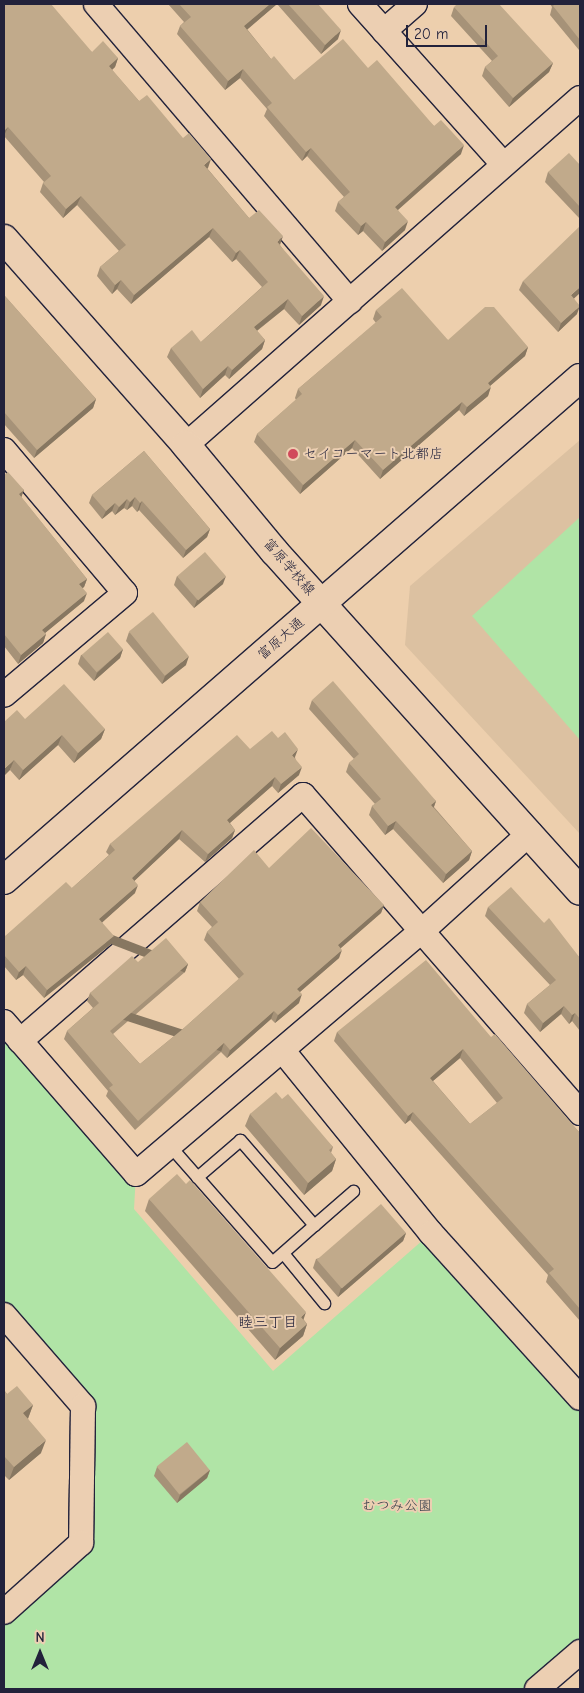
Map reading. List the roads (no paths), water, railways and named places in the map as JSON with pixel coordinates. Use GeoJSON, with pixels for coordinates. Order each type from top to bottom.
{"type":"FeatureCollection","features":[{"type":"Feature","properties":{"kind":"street"},"geometry":{"type":"LineString","coordinates":[[96,4],[350,301]]}},
{"type":"Feature","properties":{"kind":"street"},"geometry":{"type":"LineString","coordinates":[[360,4],[503,164]]}},
{"type":"Feature","properties":{"kind":"street"},"geometry":{"type":"LineString","coordinates":[[384,31],[415,4]]}},
{"type":"Feature","properties":{"kind":"street"},"geometry":{"type":"LineString","coordinates":[[186,444],[580,98]]}},
{"type":"Feature","properties":{"kind":"street","name":"富原学校線"},"geometry":{"type":"LineString","coordinates":[[4,239],[186,444],[322,604],[530,833],[580,891]]}},
{"type":"Feature","properties":{"kind":"street","name":"富原大通"},"geometry":{"type":"LineString","coordinates":[[4,880],[580,378]]}},
{"type":"Feature","properties":{"kind":"street"},"geometry":{"type":"LineString","coordinates":[[4,450],[125,593],[4,695]]}},
{"type":"Feature","properties":{"kind":"street"},"geometry":{"type":"LineString","coordinates":[[20,1041],[303,795],[580,1113]]}},
{"type":"Feature","properties":{"kind":"street"},"geometry":{"type":"LineString","coordinates":[[4,1022],[136,1174],[422,931],[530,833]]}},
{"type":"Feature","properties":{"kind":"street"},"geometry":{"type":"LineString","coordinates":[[282,1051],[431,1233],[580,1398]]}},
{"type":"Feature","properties":{"kind":"street"},"geometry":{"type":"LineString","coordinates":[[4,1315],[82,1406],[81,1543],[4,1612]]}},
{"type":"Feature","properties":{"kind":"street"},"geometry":{"type":"LineString","coordinates":[[537,1689],[580,1652]]}},
{"type":"Feature","properties":{"kind":"lane"},"geometry":{"type":"LineString","coordinates":[[197,1177],[240,1140],[314,1225]]}},
{"type":"Feature","properties":{"kind":"lane"},"geometry":{"type":"LineString","coordinates":[[170,1146],[272,1262],[353,1191]]}},
{"type":"Feature","properties":{"kind":"lane"},"geometry":{"type":"LineString","coordinates":[[283,1252],[324,1303]]}},
{"type":"Feature","properties":{"kind":"place","name":"セイコーマート北都店"},"geometry":{"type":"Point","coordinates":[293,454]}},
{"type":"Feature","properties":{"kind":"district","name":"睦三丁目"},"geometry":{"type":"Point","coordinates":[268,1323]}},
{"type":"Feature","properties":{"kind":"park label","name":"むつみ公園"},"geometry":{"type":"Point","coordinates":[397,1506]}}]}
